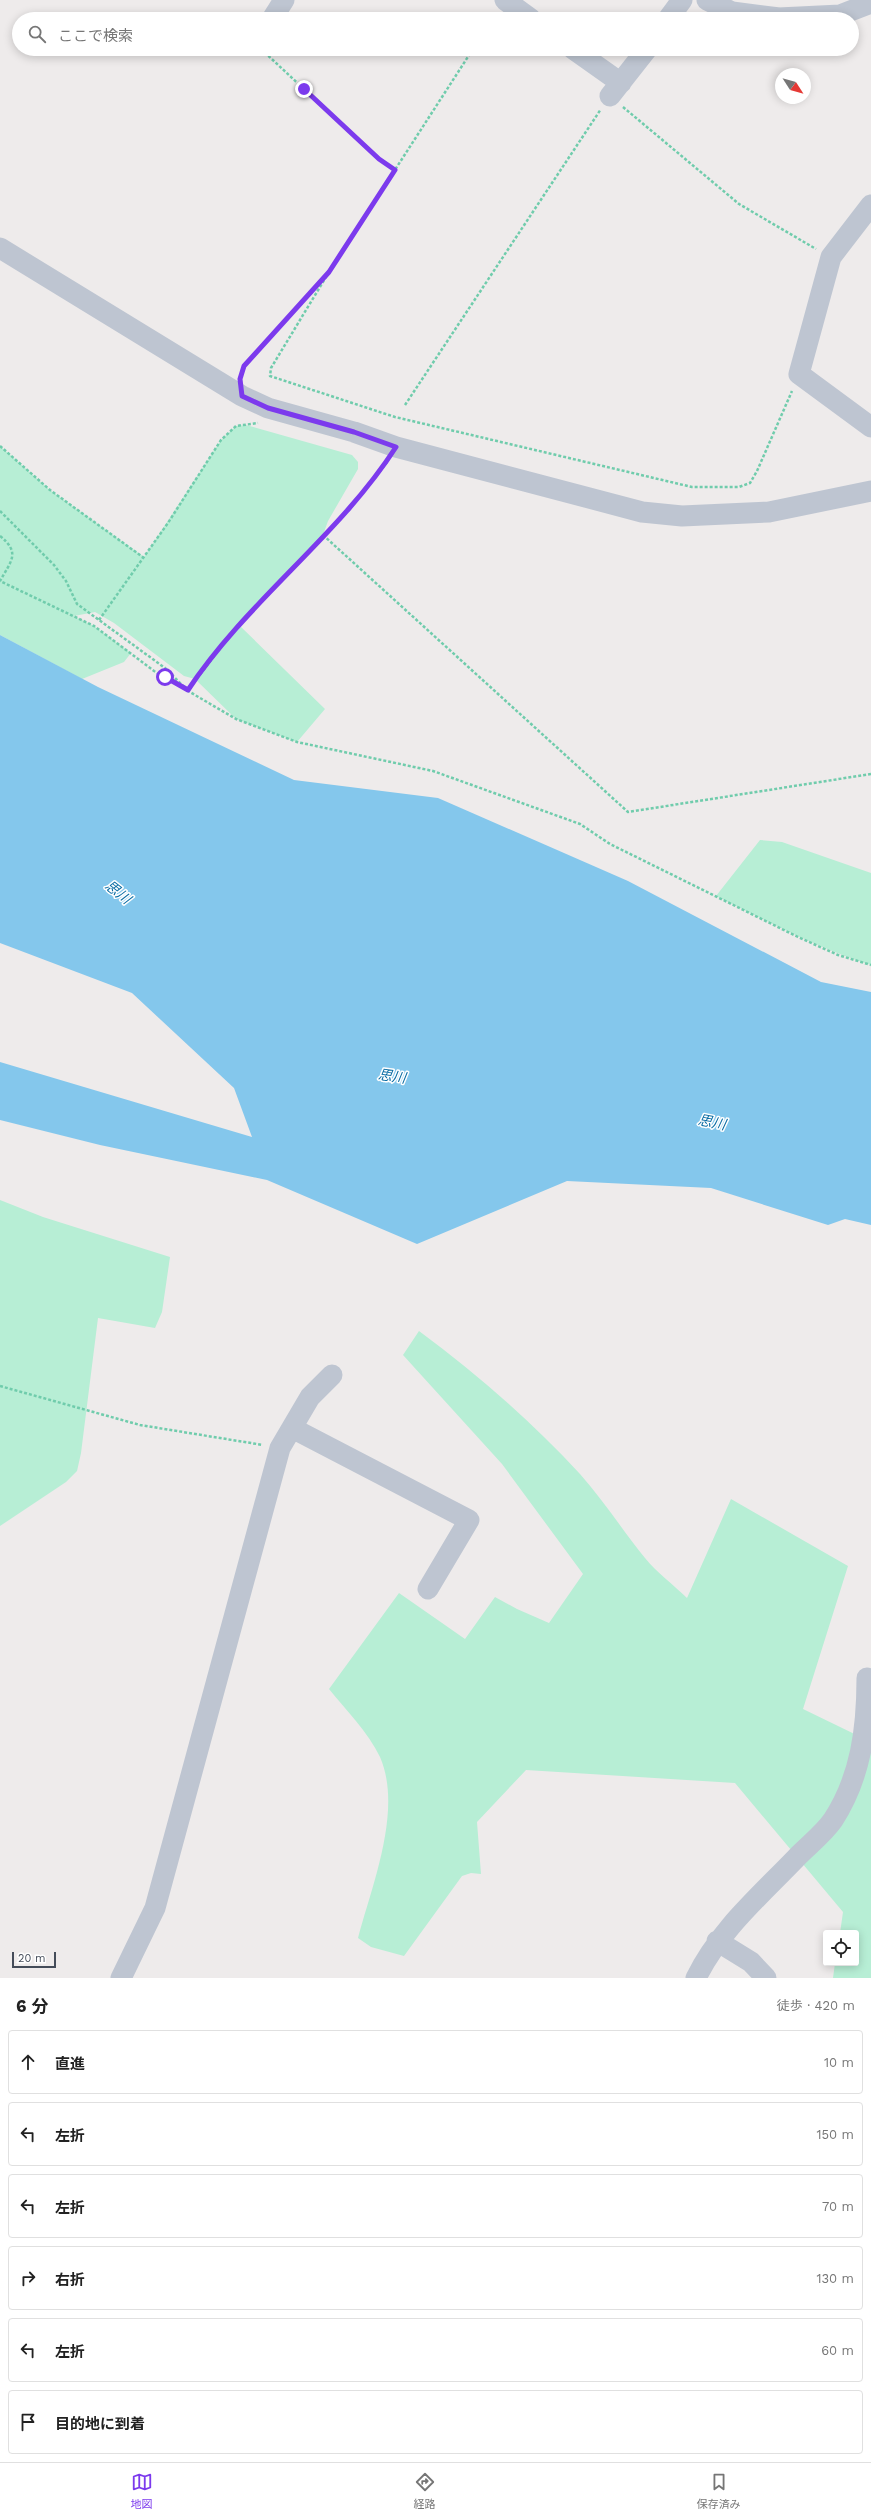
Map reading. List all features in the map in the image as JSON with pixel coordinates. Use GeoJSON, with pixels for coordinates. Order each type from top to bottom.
{"type":"FeatureCollection","features":[{"type":"Feature","properties":{"kind":"street"},"geometry":{"type":"LineString","coordinates":[[276,12],[284,0]]}},
{"type":"Feature","properties":{"kind":"street"},"geometry":{"type":"LineString","coordinates":[[505,0],[521,12]]}},
{"type":"Feature","properties":{"kind":"street"},"geometry":{"type":"LineString","coordinates":[[673,12],[682,0]]}},
{"type":"Feature","properties":{"kind":"street"},"geometry":{"type":"LineString","coordinates":[[707,0],[732,12]]}},
{"type":"Feature","properties":{"kind":"street"},"geometry":{"type":"LineString","coordinates":[[848,12],[871,3]]}},
{"type":"Feature","properties":{"kind":"street"},"geometry":{"type":"LineString","coordinates":[[580,56],[615,89],[641,56]]}},
{"type":"Feature","properties":{"kind":"street"},"geometry":{"type":"LineString","coordinates":[[871,205],[831,257],[799,374],[871,427]]}},
{"type":"Feature","properties":{"kind":"street"},"geometry":{"type":"LineString","coordinates":[[0,248],[242,396],[268,408],[354,432],[396,447],[642,512],[662,514],[724,516],[769,512],[871,492]]}},
{"type":"Feature","properties":{"kind":"street"},"geometry":{"type":"LineString","coordinates":[[121,1978],[155,1908],[280,1448],[310,1396],[332,1374]]}},
{"type":"Feature","properties":{"kind":"street"},"geometry":{"type":"LineString","coordinates":[[292,1428],[469,1520],[428,1589]]}},
{"type":"Feature","properties":{"kind":"street"},"geometry":{"type":"LineString","coordinates":[[696,1978],[717,1941],[832,1821],[849,1788],[860,1758],[867,1712],[867,1678]]}},
{"type":"Feature","properties":{"kind":"street"},"geometry":{"type":"LineString","coordinates":[[717,1941],[751,1962],[766,1978]]}},
{"type":"Feature","properties":{"kind":"path"},"geometry":{"type":"LineString","coordinates":[[269,56],[379,159],[395,170]]}},
{"type":"Feature","properties":{"kind":"path"},"geometry":{"type":"LineString","coordinates":[[468,56],[329,272],[271,368],[270,376],[395,417],[692,487],[739,486],[750,483],[757,471],[799,374]]}},
{"type":"Feature","properties":{"kind":"path"},"geometry":{"type":"LineString","coordinates":[[405,405],[615,89],[739,204],[831,257]]}},
{"type":"Feature","properties":{"kind":"path"},"geometry":{"type":"LineString","coordinates":[[242,396],[240,379],[244,366],[329,272]]}},
{"type":"Feature","properties":{"kind":"path"},"geometry":{"type":"LineString","coordinates":[[99,620],[144,558],[221,440],[236,426],[261,423]]}},
{"type":"Feature","properties":{"kind":"path"},"geometry":{"type":"LineString","coordinates":[[0,446],[50,490],[144,558]]}},
{"type":"Feature","properties":{"kind":"path"},"geometry":{"type":"LineString","coordinates":[[188,690],[238,625],[323,535],[348,511],[396,447]]}},
{"type":"Feature","properties":{"kind":"path"},"geometry":{"type":"LineString","coordinates":[[0,511],[54,565],[66,581],[77,604],[165,668],[188,690]]}},
{"type":"Feature","properties":{"kind":"path"},"geometry":{"type":"LineString","coordinates":[[323,535],[628,812],[871,774]]}},
{"type":"Feature","properties":{"kind":"path"},"geometry":{"type":"LineString","coordinates":[[0,536],[12,548],[14,557],[0,581],[94,626],[154,670],[236,719],[266,732],[296,742],[433,771],[580,824],[610,844],[798,937],[838,955],[871,965]]}},
{"type":"Feature","properties":{"kind":"path"},"geometry":{"type":"LineString","coordinates":[[0,1386],[140,1425],[280,1448]]}},
{"type":"Feature","properties":{"kind":"green space"},"geometry":{"type":"Polygon","coordinates":[[[246,425],[352,455],[358,462],[358,469],[328,521],[323,535],[239,625],[325,709],[297,742],[236,719],[195,679],[184,676],[114,623],[95,612],[74,616],[94,626],[131,653],[124,662],[82,679],[0,635],[0,446],[50,490],[144,557],[221,440],[236,426],[246,425]]]}},
{"type":"Feature","properties":{"kind":"green space"},"geometry":{"type":"Polygon","coordinates":[[[760,840],[782,842],[871,873],[871,965],[831,951],[716,896],[760,840]]]}},
{"type":"Feature","properties":{"kind":"green space"},"geometry":{"type":"Polygon","coordinates":[[[0,1200],[43,1217],[170,1257],[162,1312],[155,1328],[98,1318],[81,1453],[77,1471],[66,1482],[0,1526],[0,1200]]]}},
{"type":"Feature","properties":{"kind":"green space"},"geometry":{"type":"Polygon","coordinates":[[[419,1331],[483,1381],[542,1435],[580,1474],[637,1548],[660,1574],[687,1598],[731,1499],[848,1566],[803,1709],[871,1742],[871,1978],[833,1978],[835,1966],[859,1966],[859,1930],[840,1930],[843,1912],[735,1783],[526,1770],[477,1822],[481,1874],[471,1873],[462,1876],[404,1956],[371,1947],[358,1938],[383,1848],[387,1824],[388,1800],[386,1778],[380,1757],[375,1748],[329,1689],[399,1593],[465,1639],[495,1597],[517,1609],[549,1623],[583,1574],[502,1464],[403,1355],[419,1331]]]}},
{"type":"Feature","properties":{"kind":"water","name":"思川"},"geometry":{"type":"Polygon","coordinates":[[[0,635],[98,687],[294,780],[438,798],[628,881],[821,982],[871,992],[871,1225],[845,1219],[828,1225],[711,1188],[567,1181],[417,1244],[267,1180],[100,1145],[0,1120],[0,1062],[252,1137],[234,1088],[132,993],[0,943],[0,635]]]}},
{"type":"Feature","properties":{"kind":"route"},"geometry":{"type":"LineString","coordinates":[[165,677],[188,690],[238,625],[323,535],[348,511],[383,468],[396,447],[354,432],[268,408],[242,396],[240,379],[244,366],[329,272],[395,170],[379,159],[304,89]]}}]}
